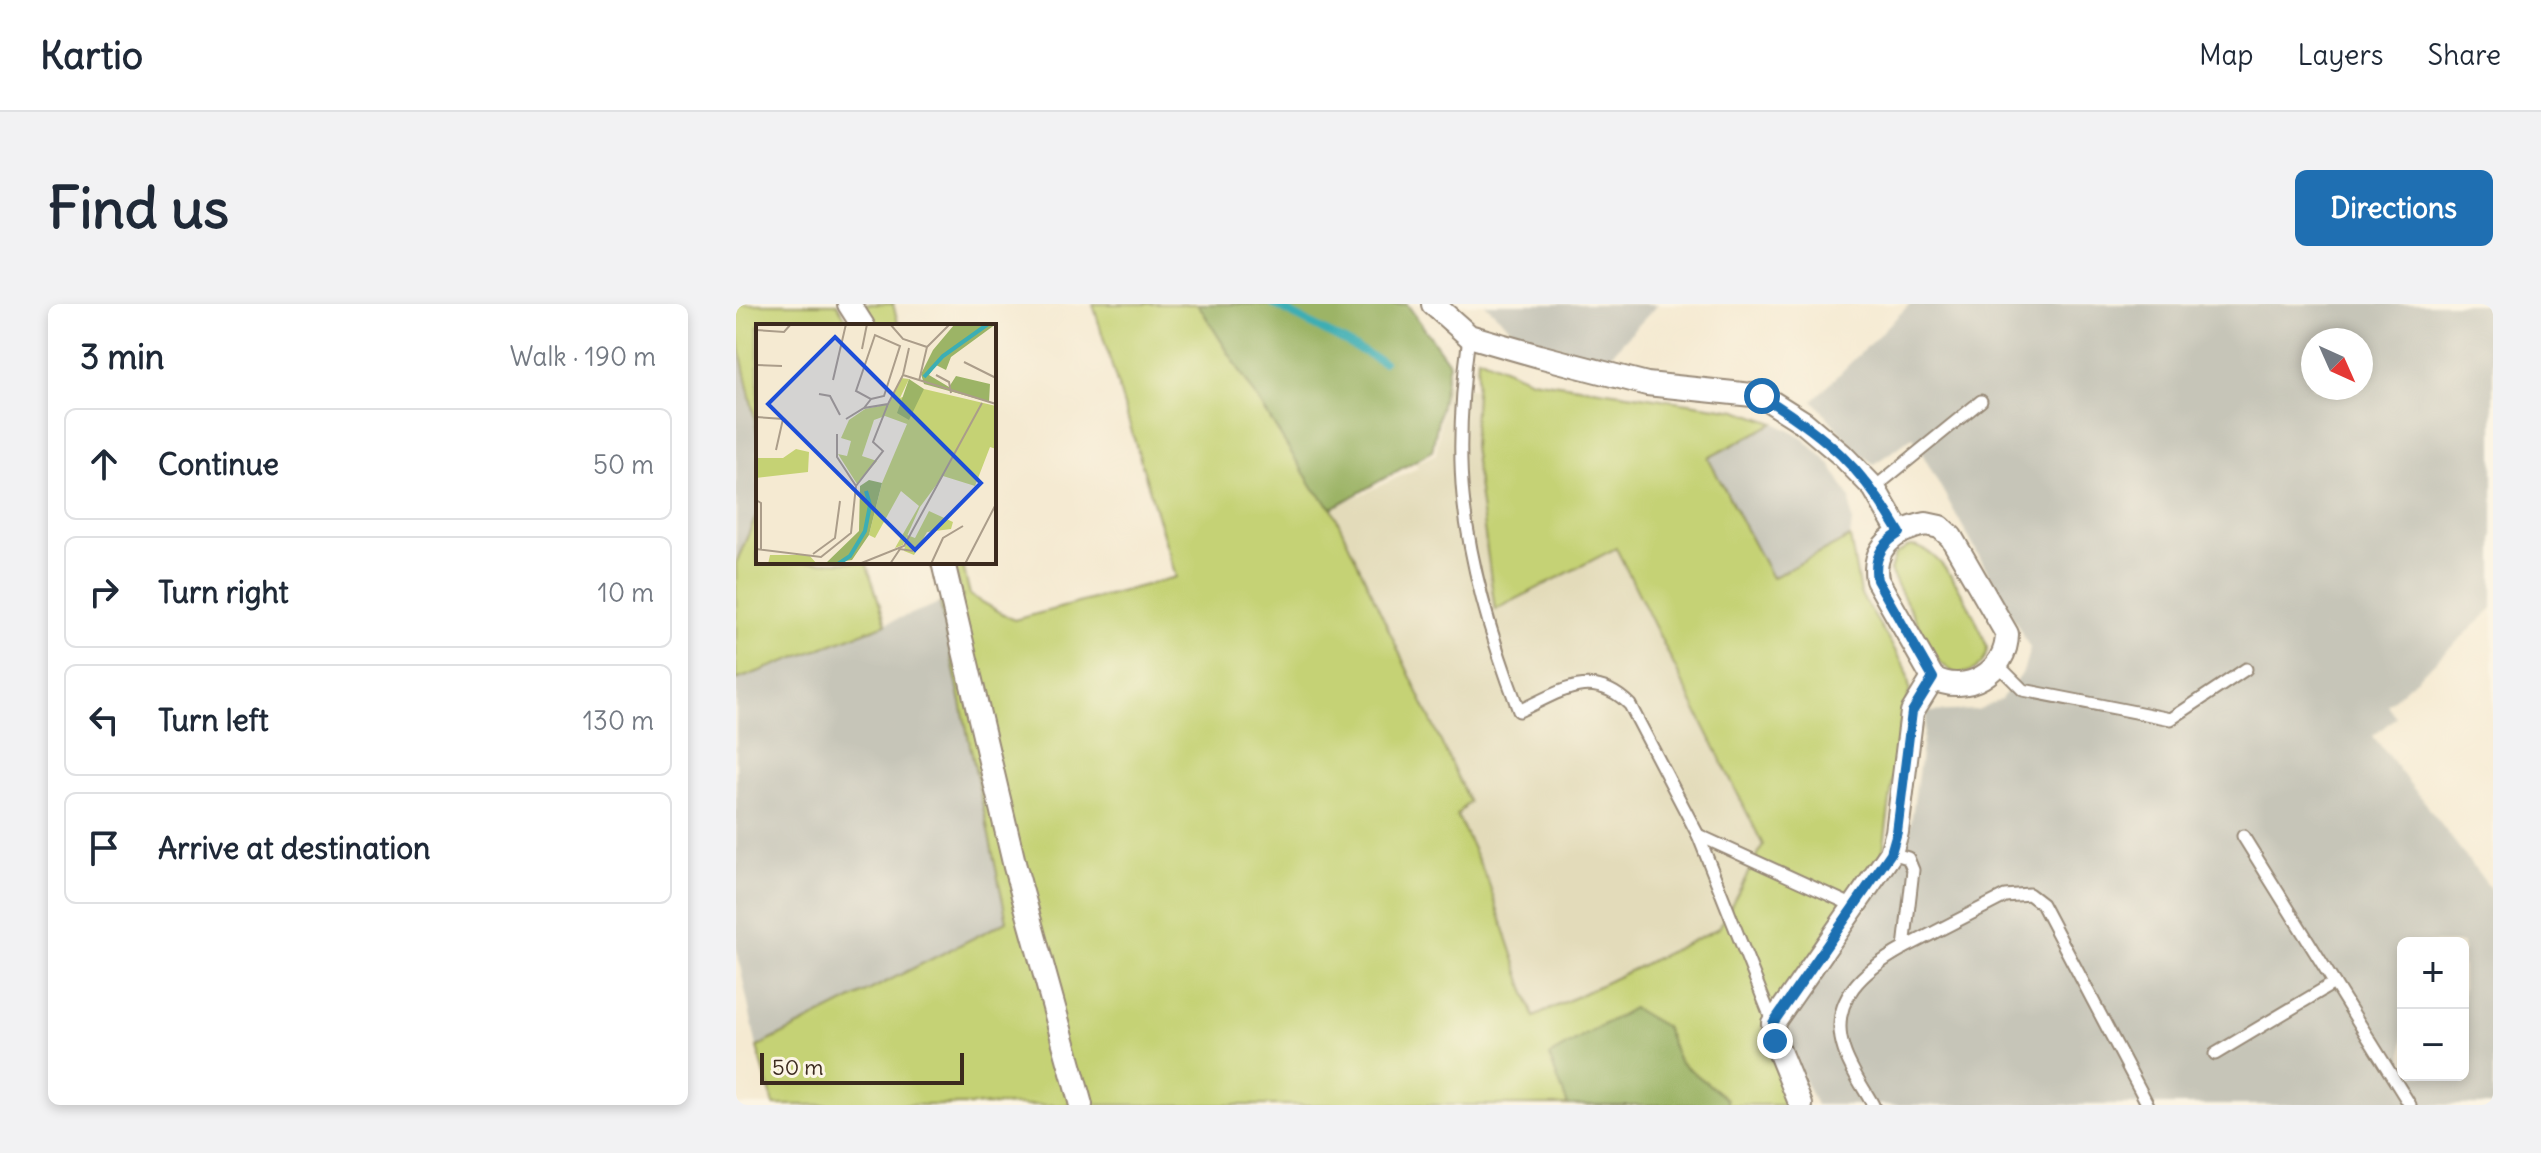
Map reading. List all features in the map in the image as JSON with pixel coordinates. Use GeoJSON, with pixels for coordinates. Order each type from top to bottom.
{"type":"FeatureCollection","features":[{"type":"Feature","properties":{"kind":"street"},"geometry":{"type":"LineString","coordinates":[[849,304],[862,324]]}},
{"type":"Feature","properties":{"kind":"street"},"geometry":{"type":"LineString","coordinates":[[1433,304],[1469,336],[1647,384],[1762,396],[1803,422],[1842,455],[1874,488],[1900,533]]}},
{"type":"Feature","properties":{"kind":"street"},"geometry":{"type":"LineString","coordinates":[[1926,524],[1940,527],[1951,537],[2007,634],[2007,652],[1998,665],[1964,685],[1946,685],[1933,678],[1877,580],[1875,568],[1879,552],[1900,533],[1926,524]]}},
{"type":"Feature","properties":{"kind":"street"},"geometry":{"type":"LineString","coordinates":[[943,564],[1015,867],[1081,1105]]}},
{"type":"Feature","properties":{"kind":"street"},"geometry":{"type":"LineString","coordinates":[[1801,1105],[1775,1041],[1773,1023],[1891,853],[1897,832],[1912,712],[1933,678]]}},
{"type":"Feature","properties":{"kind":"lane"},"geometry":{"type":"LineString","coordinates":[[1469,336],[1462,386],[1463,497],[1484,602],[1519,711],[1580,683],[1618,692],[1630,705],[1698,835],[1773,1023]]}},
{"type":"Feature","properties":{"kind":"lane"},"geometry":{"type":"LineString","coordinates":[[1874,488],[1981,401]]}},
{"type":"Feature","properties":{"kind":"lane"},"geometry":{"type":"LineString","coordinates":[[1998,665],[2023,690],[2171,719],[2246,669]]}},
{"type":"Feature","properties":{"kind":"lane"},"geometry":{"type":"LineString","coordinates":[[1698,835],[1856,907]]}},
{"type":"Feature","properties":{"kind":"lane"},"geometry":{"type":"LineString","coordinates":[[2243,836],[2410,1105]]}},
{"type":"Feature","properties":{"kind":"lane"},"geometry":{"type":"LineString","coordinates":[[1891,853],[1908,858],[1913,870],[1904,948]]}},
{"type":"Feature","properties":{"kind":"lane"},"geometry":{"type":"LineString","coordinates":[[1873,1105],[1843,1049],[1841,1024],[1844,1003],[1855,984],[1871,966],[1904,948],[2005,896],[2029,894],[2042,904],[2148,1105]]}},
{"type":"Feature","properties":{"kind":"lane"},"geometry":{"type":"LineString","coordinates":[[2215,1054],[2334,983]]}},
{"type":"Feature","properties":{"kind":"shaded area"},"geometry":{"type":"Polygon","coordinates":[[[1485,304],[1658,304],[1607,359],[1550,344],[1513,330],[1485,304]]]}},
{"type":"Feature","properties":{"kind":"shaded area"},"geometry":{"type":"Polygon","coordinates":[[[1910,304],[2493,304],[2493,609],[2387,705],[2396,717],[2373,736],[2493,892],[2493,1105],[1816,1105],[1794,1058],[1788,1032],[1792,1010],[1902,859],[1910,830],[1927,712],[1977,710],[2000,700],[2023,672],[2030,648],[1913,437],[1874,464],[1857,452],[1813,400],[1910,304]]]}},
{"type":"Feature","properties":{"kind":"shaded area"},"geometry":{"type":"Polygon","coordinates":[[[736,337],[745,364],[756,424],[756,517],[736,563],[736,337]]]}},
{"type":"Feature","properties":{"kind":"shaded area"},"geometry":{"type":"Polygon","coordinates":[[[1446,384],[1478,389],[1614,497],[1763,845],[1719,928],[1535,1017],[1488,881],[1457,815],[1469,801],[1332,508],[1418,468],[1416,463],[1436,454],[1446,384]]]}},
{"type":"Feature","properties":{"kind":"shaded area"},"geometry":{"type":"Polygon","coordinates":[[[1774,423],[1800,436],[1830,464],[1850,498],[1852,521],[1850,537],[1772,579],[1708,458],[1774,423]]]}},
{"type":"Feature","properties":{"kind":"shaded area"},"geometry":{"type":"Polygon","coordinates":[[[940,603],[1007,921],[757,1047],[736,946],[736,680],[940,603]]]}},
{"type":"Feature","properties":{"kind":"green space"},"geometry":{"type":"Polygon","coordinates":[[[736,304],[837,304],[850,324],[756,324],[756,425],[736,304]]]}},
{"type":"Feature","properties":{"kind":"green space"},"geometry":{"type":"Polygon","coordinates":[[[864,304],[893,304],[898,324],[878,324],[864,304]]]}},
{"type":"Feature","properties":{"kind":"green space"},"geometry":{"type":"Polygon","coordinates":[[[1093,304],[1198,304],[1314,488],[1332,508],[1469,802],[1457,815],[1488,881],[1534,1017],[1719,928],[1763,845],[1616,548],[1495,610],[1473,446],[1478,357],[1531,380],[1737,410],[1774,423],[1708,458],[1772,578],[1850,537],[1860,593],[1906,668],[1910,690],[1901,721],[1883,852],[1762,1028],[1790,1105],[1728,1105],[1727,1099],[1679,1061],[1665,1027],[1568,1105],[774,1105],[757,1047],[1007,921],[940,603],[963,597],[953,564],[962,564],[970,595],[1014,620],[1176,577],[1093,304]]]}},
{"type":"Feature","properties":{"kind":"green space"},"geometry":{"type":"Polygon","coordinates":[[[1198,304],[1407,304],[1449,363],[1432,451],[1332,508],[1314,489],[1198,304]]]}},
{"type":"Feature","properties":{"kind":"green space"},"geometry":{"type":"Polygon","coordinates":[[[756,517],[756,564],[867,564],[886,624],[736,680],[736,563],[756,517]]]}},
{"type":"Feature","properties":{"kind":"green space"},"geometry":{"type":"Polygon","coordinates":[[[1910,546],[1923,549],[1935,558],[1967,602],[1987,647],[1984,659],[1973,670],[1956,675],[1936,659],[1890,571],[1895,555],[1910,546]]]}},
{"type":"Feature","properties":{"kind":"green space"},"geometry":{"type":"Polygon","coordinates":[[[1633,1008],[1665,1027],[1679,1061],[1727,1099],[1728,1105],[1568,1105],[1549,1056],[1633,1008]]]}},
{"type":"Feature","properties":{"kind":"waterway"},"geometry":{"type":"LineString","coordinates":[[1273,304],[1383,362]]}},
{"type":"Feature","properties":{"kind":"route"},"geometry":{"type":"LineString","coordinates":[[1762,396],[1803,422],[1874,488],[1900,533],[1889,539],[1879,552],[1875,568],[1877,580],[1933,678],[1912,712],[1897,832],[1891,853],[1881,872],[1773,1023],[1775,1041]]}}]}
